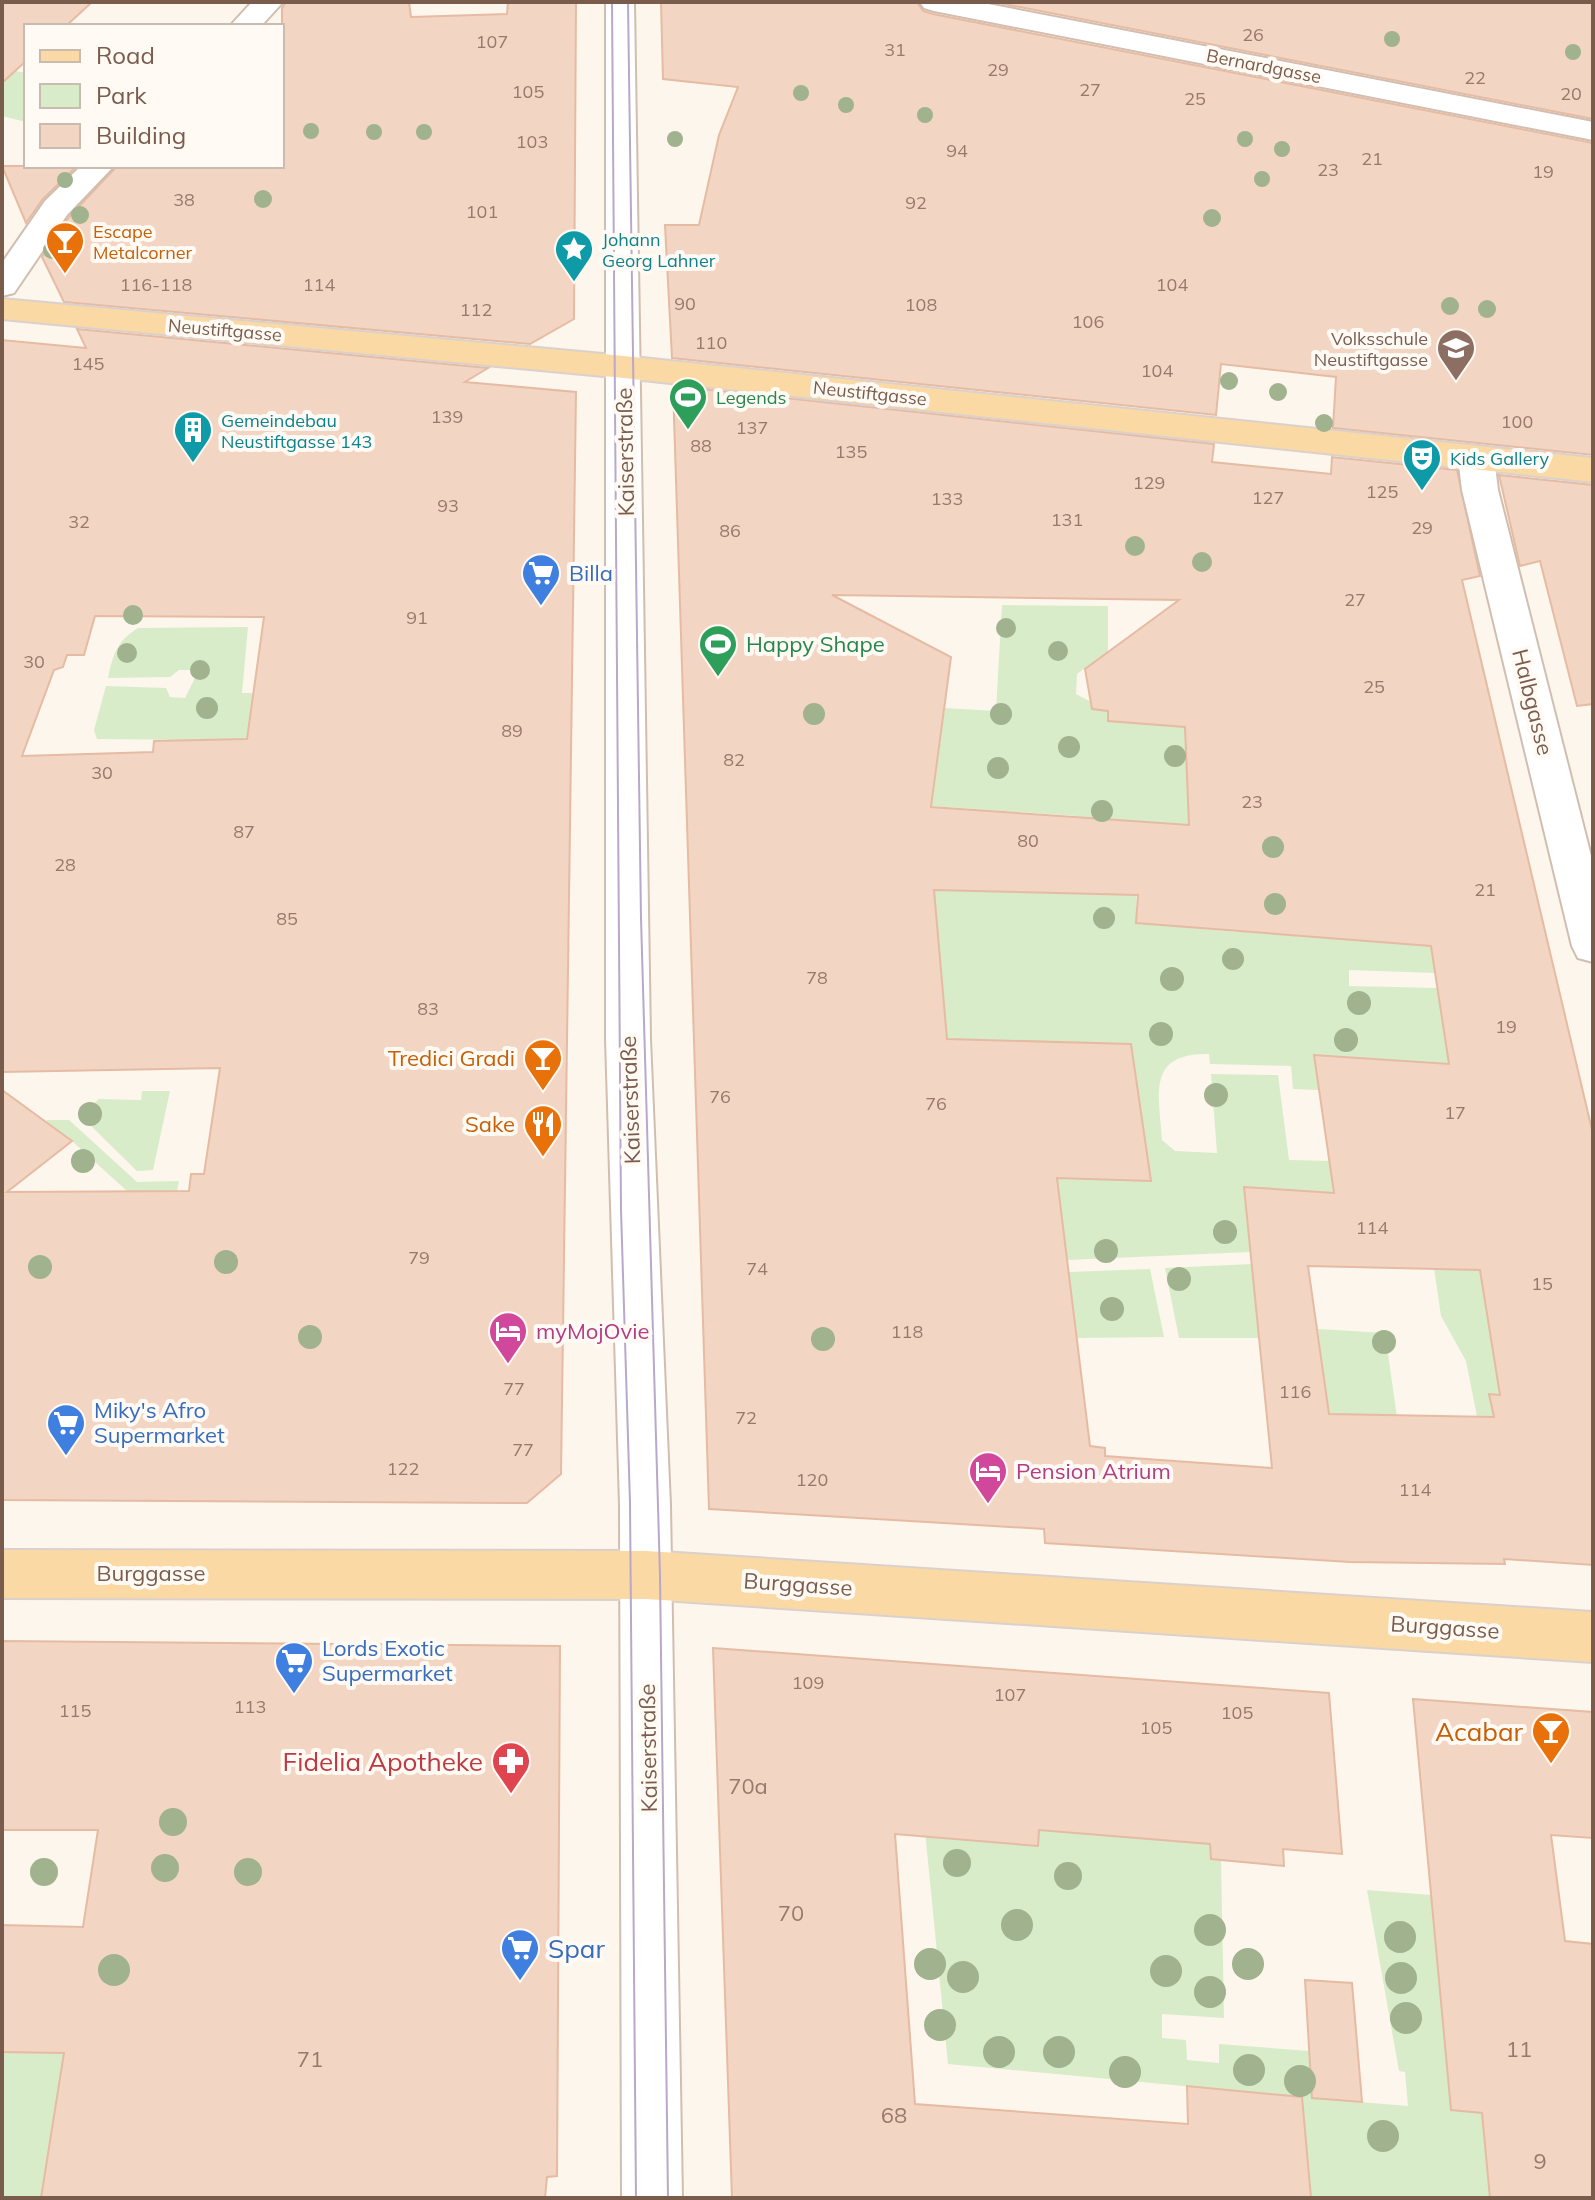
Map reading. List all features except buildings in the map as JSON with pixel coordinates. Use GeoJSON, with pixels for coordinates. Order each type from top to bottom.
{"type":"FeatureCollection","features":[{"type":"Feature","properties":{"kind":"main road","name":"Neustiftgasse"},"geometry":{"type":"LineString","coordinates":[[2,309],[624,367],[1593,470]]}},
{"type":"Feature","properties":{"kind":"main road","name":"Burggasse"},"geometry":{"type":"LineString","coordinates":[[2,1574],[646,1575],[1593,1637]]}},
{"type":"Feature","properties":{"kind":"street"},"geometry":{"type":"LineString","coordinates":[[246,24],[269,2]]}},
{"type":"Feature","properties":{"kind":"street","name":"Kaiserstraße"},"geometry":{"type":"LineString","coordinates":[[620,2],[628,1039],[646,1575],[652,2198]]}},
{"type":"Feature","properties":{"kind":"street","name":"Bernardgasse"},"geometry":{"type":"LineString","coordinates":[[934,2],[1593,131]]}},
{"type":"Feature","properties":{"kind":"street"},"geometry":{"type":"LineString","coordinates":[[2,286],[56,208],[97,168]]}},
{"type":"Feature","properties":{"kind":"street","name":"Halbgasse"},"geometry":{"type":"LineString","coordinates":[[1476,457],[1480,490],[1593,946]]}},
{"type":"Feature","properties":{"kind":"green space"},"geometry":{"type":"Polygon","coordinates":[[[16,71],[24,73],[24,122],[2,116],[2,82],[16,71]]]}},
{"type":"Feature","properties":{"kind":"green space"},"geometry":{"type":"Polygon","coordinates":[[[1002,605],[1108,606],[1108,670],[1085,668],[1077,674],[1076,694],[1091,702],[1092,709],[1108,711],[1108,721],[1184,727],[1183,660],[1189,825],[1137,821],[1136,923],[1237,932],[1236,860],[1297,879],[1300,936],[1432,946],[1436,973],[1349,970],[1349,986],[1438,988],[1449,1064],[1315,1055],[1319,1090],[1293,1089],[1291,1066],[1210,1064],[1209,1054],[1189,1056],[1175,1061],[1166,1069],[1159,1092],[1162,1140],[1175,1151],[1217,1153],[1211,1074],[1278,1075],[1289,1160],[1330,1161],[1333,1193],[1244,1187],[1250,1252],[1067,1260],[1057,1178],[1151,1181],[1131,1044],[1074,1042],[1082,1109],[1012,1105],[1003,1040],[947,1039],[932,890],[1081,893],[1077,816],[932,806],[945,708],[996,711],[1002,605]]]}},
{"type":"Feature","properties":{"kind":"green space"},"geometry":{"type":"Polygon","coordinates":[[[248,627],[242,693],[254,693],[240,787],[204,740],[97,739],[94,730],[106,686],[166,688],[170,697],[185,698],[196,676],[193,670],[179,670],[170,677],[108,678],[117,649],[131,633],[138,628],[248,627]]]}},
{"type":"Feature","properties":{"kind":"green space"},"geometry":{"type":"Polygon","coordinates":[[[142,1091],[170,1091],[153,1170],[137,1171],[80,1115],[99,1099],[141,1100],[142,1091]]]}},
{"type":"Feature","properties":{"kind":"green space"},"geometry":{"type":"Polygon","coordinates":[[[47,1120],[69,1120],[137,1182],[179,1181],[177,1191],[127,1191],[72,1141],[43,1135],[47,1120]]]}},
{"type":"Feature","properties":{"kind":"green space"},"geometry":{"type":"Polygon","coordinates":[[[1487,1257],[1490,1327],[1509,1395],[1490,1395],[1496,1422],[1478,1421],[1466,1361],[1441,1316],[1434,1268],[1487,1257]]]}},
{"type":"Feature","properties":{"kind":"green space"},"geometry":{"type":"Polygon","coordinates":[[[1252,1264],[1259,1338],[1179,1338],[1165,1268],[1252,1264]]]}},
{"type":"Feature","properties":{"kind":"green space"},"geometry":{"type":"Polygon","coordinates":[[[1150,1269],[1164,1337],[1077,1338],[1069,1272],[1150,1269]]]}},
{"type":"Feature","properties":{"kind":"green space"},"geometry":{"type":"Polygon","coordinates":[[[1318,1329],[1385,1333],[1397,1417],[1330,1425],[1318,1329]]]}},
{"type":"Feature","properties":{"kind":"green space"},"geometry":{"type":"Polygon","coordinates":[[[924,1821],[968,1840],[1038,1846],[1039,1830],[1210,1844],[1211,1859],[1221,1860],[1224,2018],[1162,2014],[1162,2038],[1186,2040],[1187,2060],[1219,2063],[1219,2044],[1309,2051],[1312,2098],[1408,2106],[1405,2072],[1399,2071],[1367,1890],[1431,1895],[1451,2109],[1482,2113],[1490,2198],[1311,2198],[1302,2097],[948,2064],[924,1821]]]}},
{"type":"Feature","properties":{"kind":"green space"},"geometry":{"type":"Polygon","coordinates":[[[60,1926],[83,1927],[41,2198],[2,2198],[2,2052],[37,2052],[60,1926]]]}},
{"type":"Feature","properties":{"kind":"tram line"},"geometry":{"type":"LineString","coordinates":[[612,2],[621,1210],[630,1503],[636,2198]]}},
{"type":"Feature","properties":{"kind":"tram line"},"geometry":{"type":"LineString","coordinates":[[628,2],[641,918],[660,1576],[668,2198]]}},
{"type":"Feature","properties":{"kind":"place","name":"Escape Metalcorner"},"geometry":{"type":"Point","coordinates":[65,275]}},
{"type":"Feature","properties":{"kind":"place","name":"Johann Georg Lahner"},"geometry":{"type":"Point","coordinates":[574,283]}},
{"type":"Feature","properties":{"kind":"place","name":"Volksschule Neustiftgasse"},"geometry":{"type":"Point","coordinates":[1456,382]}},
{"type":"Feature","properties":{"kind":"place","name":"Legends"},"geometry":{"type":"Point","coordinates":[688,431]}},
{"type":"Feature","properties":{"kind":"place","name":"Gemeindebau Neustiftgasse 143"},"geometry":{"type":"Point","coordinates":[193,464]}},
{"type":"Feature","properties":{"kind":"place","name":"Kids Gallery"},"geometry":{"type":"Point","coordinates":[1422,492]}},
{"type":"Feature","properties":{"kind":"place","name":"Billa"},"geometry":{"type":"Point","coordinates":[541,607]}},
{"type":"Feature","properties":{"kind":"place","name":"Happy Shape"},"geometry":{"type":"Point","coordinates":[718,678]}},
{"type":"Feature","properties":{"kind":"place","name":"Tredici Gradi"},"geometry":{"type":"Point","coordinates":[543,1092]}},
{"type":"Feature","properties":{"kind":"place","name":"Sake"},"geometry":{"type":"Point","coordinates":[543,1158]}},
{"type":"Feature","properties":{"kind":"place","name":"myMojOvie"},"geometry":{"type":"Point","coordinates":[508,1365]}},
{"type":"Feature","properties":{"kind":"place","name":"Miky's Afro Supermarket"},"geometry":{"type":"Point","coordinates":[66,1457]}},
{"type":"Feature","properties":{"kind":"place","name":"Pension Atrium"},"geometry":{"type":"Point","coordinates":[988,1505]}},
{"type":"Feature","properties":{"kind":"place","name":"Lords Exotic Supermarket"},"geometry":{"type":"Point","coordinates":[294,1695]}},
{"type":"Feature","properties":{"kind":"place","name":"Acabar"},"geometry":{"type":"Point","coordinates":[1551,1765]}},
{"type":"Feature","properties":{"kind":"place","name":"Fidelia Apotheke"},"geometry":{"type":"Point","coordinates":[511,1795]}},
{"type":"Feature","properties":{"kind":"place","name":"Spar"},"geometry":{"type":"Point","coordinates":[520,1982]}}]}
